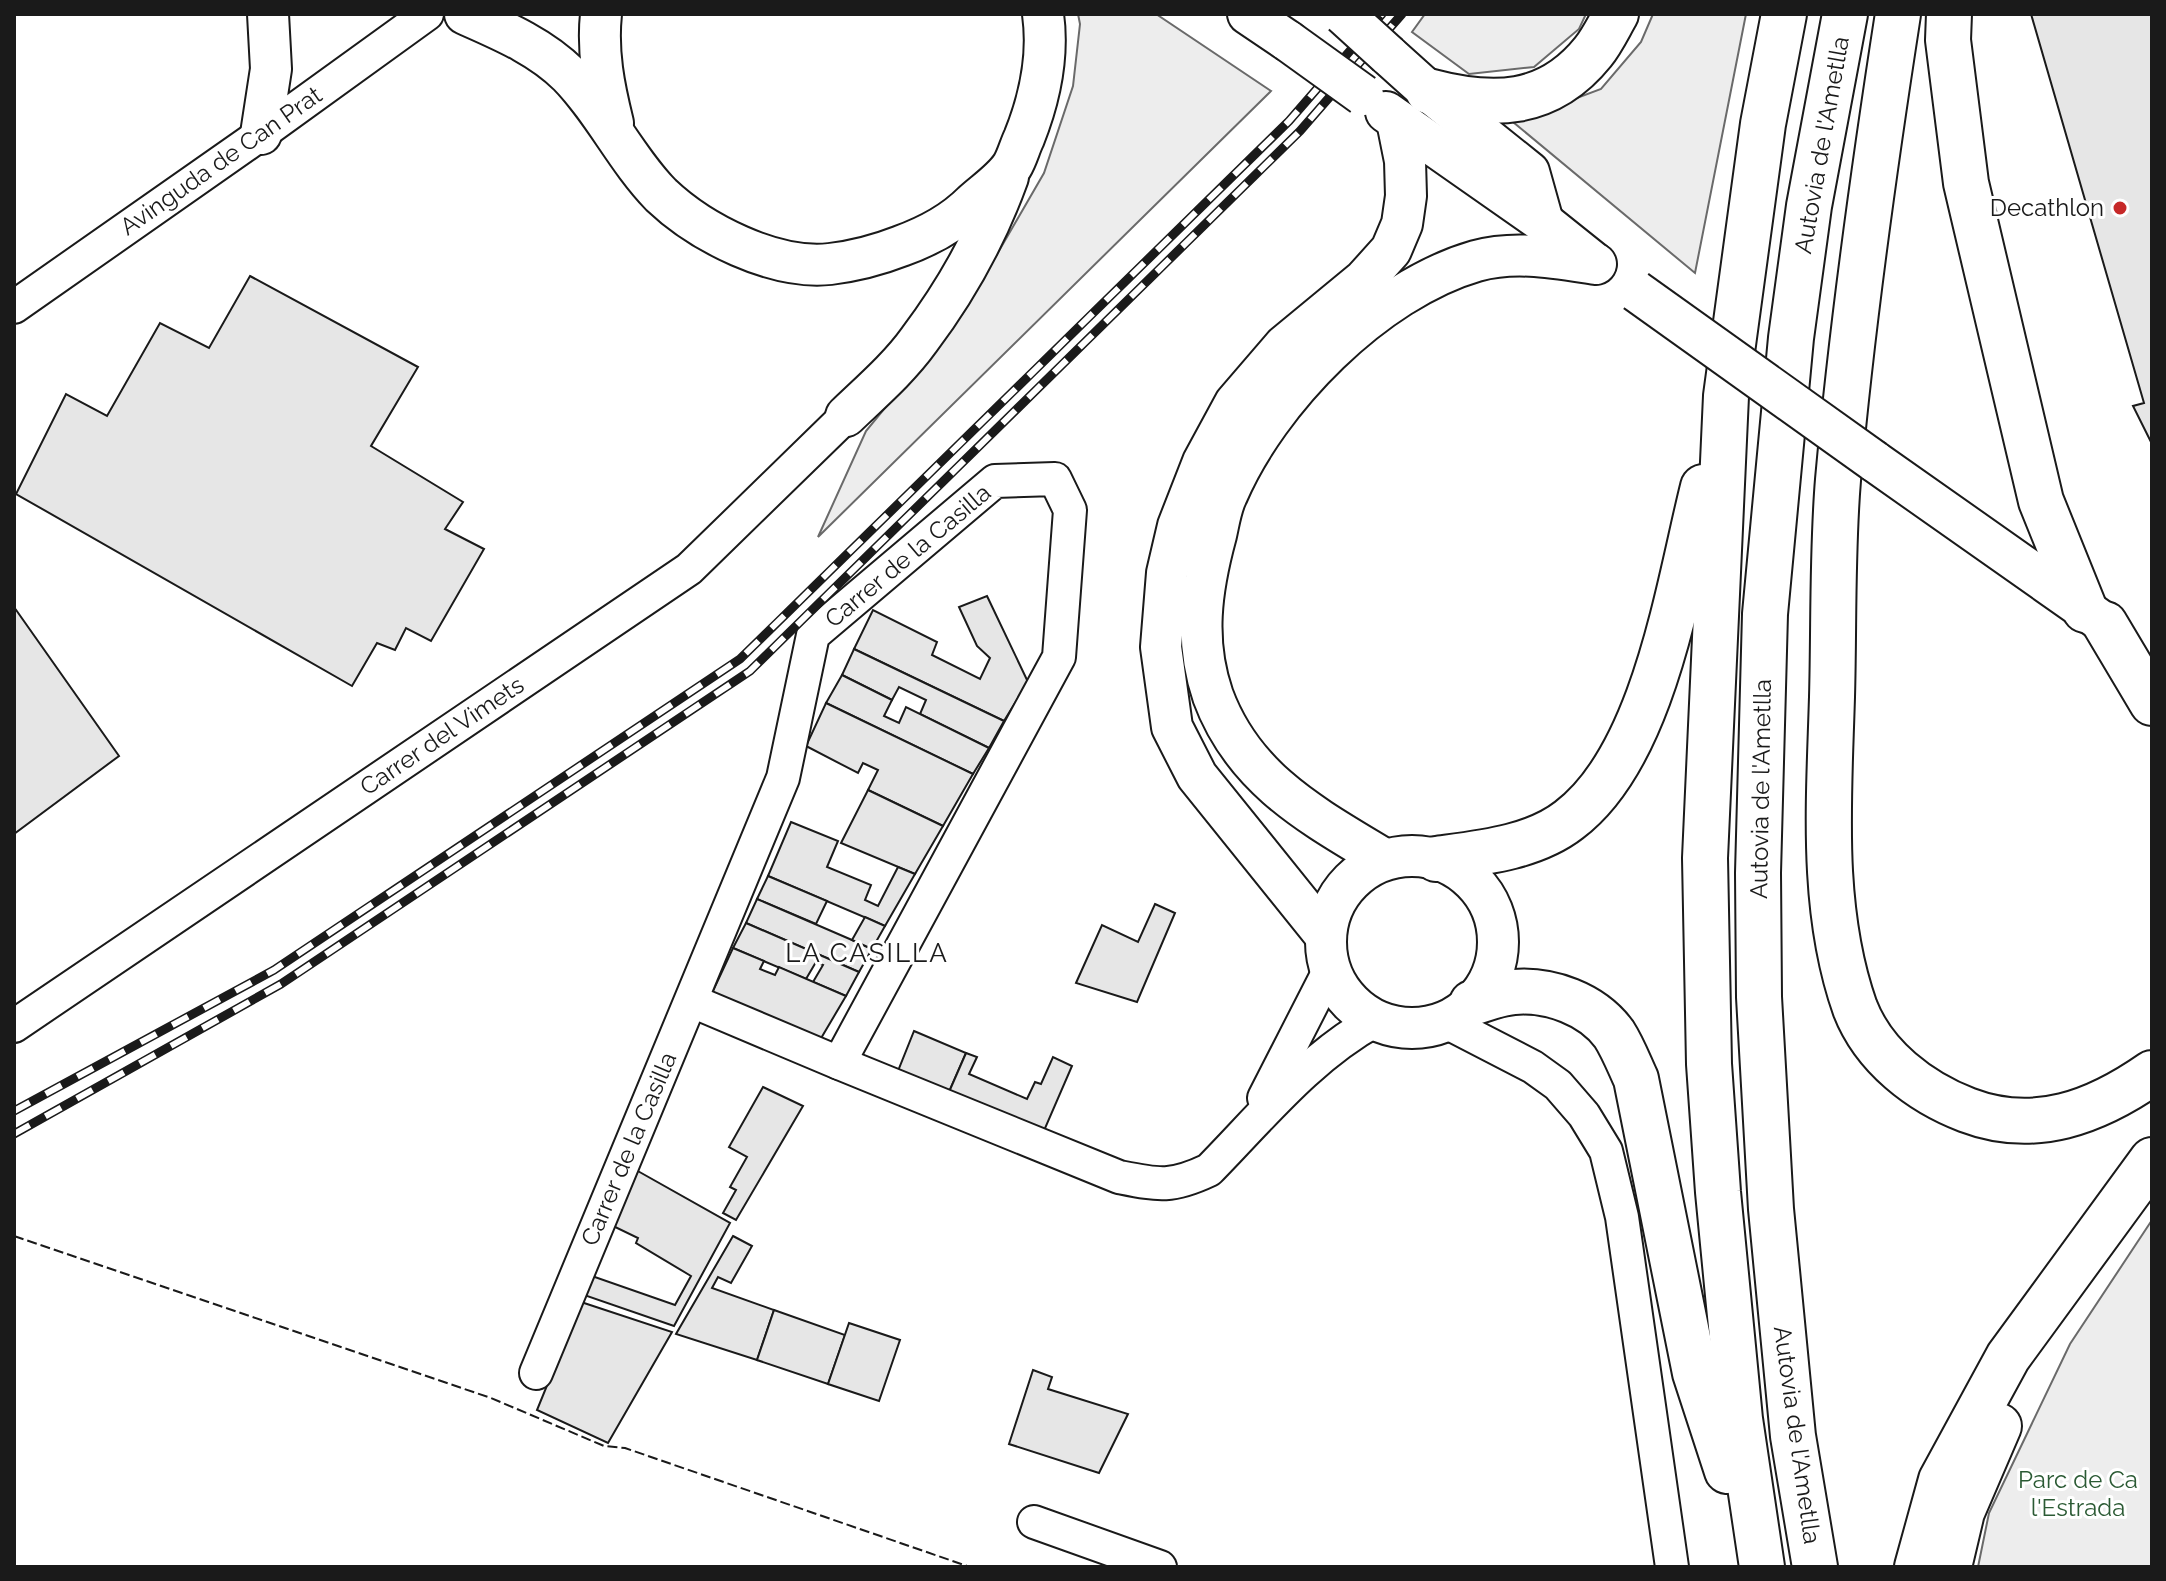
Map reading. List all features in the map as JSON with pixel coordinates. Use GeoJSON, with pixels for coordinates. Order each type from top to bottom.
{"type":"FeatureCollection","features":[{"type":"Feature","properties":{"kind":"highway"},"geometry":{"type":"LineString","coordinates":[[1428,91],[1486,103],[1510,102],[1541,92],[1571,73],[1594,52],[1616,14]]}},
{"type":"Feature","properties":{"kind":"highway"},"geometry":{"type":"LineString","coordinates":[[1759,1551],[1740,1419],[1718,1192],[1709,1064],[1705,931],[1709,728],[1726,396],[1763,124],[1784,14]]}},
{"type":"Feature","properties":{"kind":"highway","name":"Autovia de l'Ametlla"},"geometry":{"type":"LineString","coordinates":[[1815,1567],[1793,1436],[1771,1209],[1760,1025],[1758,859],[1765,614],[1791,338],[1809,206],[1845,14]]}},
{"type":"Feature","properties":{"kind":"highway"},"geometry":{"type":"LineString","coordinates":[[1898,14],[1873,174],[1838,482],[1830,890],[1838,944],[1856,1010],[1877,1045],[1908,1078],[1937,1097],[1972,1112],[2008,1120],[2045,1120],[2086,1111],[2152,1073]]}},
{"type":"Feature","properties":{"kind":"highway"},"geometry":{"type":"LineString","coordinates":[[1949,14],[1948,40],[1966,183],[2041,501],[2095,617],[2152,703]]}},
{"type":"Feature","properties":{"kind":"highway"},"geometry":{"type":"LineString","coordinates":[[1436,859],[1521,844],[1567,822],[1599,794],[1632,738],[1654,684],[1726,396]]}},
{"type":"Feature","properties":{"kind":"highway"},"geometry":{"type":"LineString","coordinates":[[1458,1012],[1513,992],[1539,992],[1567,999],[1593,1013],[1613,1033],[1636,1079],[1695,1373],[1727,1470],[1759,1551]]}},
{"type":"Feature","properties":{"kind":"highway"},"geometry":{"type":"LineString","coordinates":[[1917,1567],[1941,1480],[2008,1357],[2152,1160]]}},
{"type":"Feature","properties":{"kind":"highway"},"geometry":{"type":"LineString","coordinates":[[1949,1567],[1962,1512],[2021,1375],[2067,1295],[2091,1245]]}},
{"type":"Feature","properties":{"kind":"street"},"geometry":{"type":"LineString","coordinates":[[261,134],[271,69],[268,14]]}},
{"type":"Feature","properties":{"kind":"street","name":"Avinguda de Can Prat"},"geometry":{"type":"LineString","coordinates":[[14,307],[427,14]]}},
{"type":"Feature","properties":{"kind":"street"},"geometry":{"type":"LineString","coordinates":[[465,14],[520,40],[569,75],[660,193],[687,217],[715,234],[785,260],[828,264],[871,257],[920,239],[963,213],[1012,166]]}},
{"type":"Feature","properties":{"kind":"street"},"geometry":{"type":"LineString","coordinates":[[601,14],[600,48],[604,86],[616,135]]}},
{"type":"Feature","properties":{"kind":"street"},"geometry":{"type":"LineString","coordinates":[[846,416],[918,342],[993,219],[1034,112],[1045,65],[1043,14]]}},
{"type":"Feature","properties":{"kind":"street"},"geometry":{"type":"LineString","coordinates":[[1248,14],[2149,656]]}},
{"type":"Feature","properties":{"kind":"street"},"geometry":{"type":"LineString","coordinates":[[1343,14],[1428,91],[1529,172],[1543,222]]}},
{"type":"Feature","properties":{"kind":"street"},"geometry":{"type":"LineString","coordinates":[[1246,1132],[1327,952],[1329,915],[1338,896],[1366,868],[1384,859],[1419,855],[1455,866],[1484,893],[1495,921],[1498,951],[1485,988],[1458,1012],[1427,1027],[1409,1028],[1376,1020],[1360,1011],[1347,999],[1327,952],[1197,776],[1172,727],[1161,647],[1167,573],[1178,526],[1203,462],[1235,403],[1284,346],[1364,280],[1391,250],[1402,224],[1406,196],[1405,161],[1397,121]]}},
{"type":"Feature","properties":{"kind":"street"},"geometry":{"type":"LineString","coordinates":[[1384,859],[1304,811],[1265,779],[1237,742],[1213,696],[1203,645],[1200,607],[1226,496],[1265,424],[1345,335],[1398,297],[1433,276],[1478,261],[1509,255],[1541,255],[1596,264]]}},
{"type":"Feature","properties":{"kind":"street","name":"Carrer del Vimets"},"geometry":{"type":"LineString","coordinates":[[14,1026],[689,569],[846,416]]}},
{"type":"Feature","properties":{"kind":"street","name":"Carrer de la Casilla"},"geometry":{"type":"LineString","coordinates":[[536,1373],[783,778],[813,635],[995,481],[1055,479],[1070,510],[1059,657],[839,1063]]}},
{"type":"Feature","properties":{"kind":"street"},"geometry":{"type":"LineString","coordinates":[[692,1001],[1119,1177],[1161,1186],[1209,1170],[1309,1066],[1342,1039],[1376,1020]]}},
{"type":"Feature","properties":{"kind":"street"},"geometry":{"type":"LineString","coordinates":[[1458,1012],[1558,1085],[1584,1115],[1606,1151],[1622,1217],[1672,1567]]}},
{"type":"Feature","properties":{"kind":"street"},"geometry":{"type":"LineString","coordinates":[[1034,1522],[1160,1567]]}},
{"type":"Feature","properties":{"kind":"shaded area"},"geometry":{"type":"Polygon","coordinates":[[[1078,14],[1156,14],[1271,91],[818,537],[866,431],[963,313],[1044,173],[1073,86],[1080,24],[1078,14]]]}},
{"type":"Feature","properties":{"kind":"shaded area"},"geometry":{"type":"Polygon","coordinates":[[[1425,14],[1586,14],[1579,29],[1534,67],[1469,74],[1412,32],[1425,14]]]}},
{"type":"Feature","properties":{"kind":"shaded area"},"geometry":{"type":"Polygon","coordinates":[[[1653,14],[1746,14],[1695,273],[1513,122],[1601,89],[1641,42],[1653,14]]]}},
{"type":"Feature","properties":{"kind":"shaded area","name":"Parc de Ca l'Estrada"},"geometry":{"type":"Polygon","coordinates":[[[2152,1220],[2152,1567],[1978,1567],[1989,1513],[2070,1344],[2152,1220]]]}},
{"type":"Feature","properties":{"kind":"building","name":"Decathlon"},"geometry":{"type":"Polygon","coordinates":[[[2031,14],[2152,14],[2152,444],[2133,406],[2144,403],[2031,14]]]}},
{"type":"Feature","properties":{"kind":"building"},"geometry":{"type":"Polygon","coordinates":[[[250,276],[418,367],[371,446],[463,502],[445,529],[484,549],[431,641],[406,628],[395,650],[377,643],[352,686],[16,494],[66,394],[107,416],[160,323],[209,348],[250,276]]]}},
{"type":"Feature","properties":{"kind":"building"},"geometry":{"type":"Polygon","coordinates":[[[987,596],[1028,682],[1004,721],[854,649],[873,610],[937,642],[932,655],[980,679],[990,658],[977,646],[959,607],[987,596]]]}},
{"type":"Feature","properties":{"kind":"building"},"geometry":{"type":"Polygon","coordinates":[[[14,607],[119,756],[14,834],[14,607]]]}},
{"type":"Feature","properties":{"kind":"building"},"geometry":{"type":"Polygon","coordinates":[[[854,649],[1004,721],[989,748],[920,714],[926,700],[899,687],[892,700],[842,675],[854,649]]]}},
{"type":"Feature","properties":{"kind":"building"},"geometry":{"type":"Polygon","coordinates":[[[842,675],[892,700],[884,716],[899,723],[906,707],[989,748],[973,774],[826,703],[842,675]]]}},
{"type":"Feature","properties":{"kind":"building"},"geometry":{"type":"Polygon","coordinates":[[[826,703],[973,774],[943,826],[868,790],[878,770],[863,763],[858,773],[806,746],[826,703]]]}},
{"type":"Feature","properties":{"kind":"building"},"geometry":{"type":"Polygon","coordinates":[[[868,790],[943,826],[915,874],[841,843],[868,790]]]}},
{"type":"Feature","properties":{"kind":"building"},"geometry":{"type":"Polygon","coordinates":[[[791,822],[838,841],[827,867],[871,885],[865,900],[878,906],[898,867],[915,874],[885,926],[768,876],[791,822]]]}},
{"type":"Feature","properties":{"kind":"building"},"geometry":{"type":"Polygon","coordinates":[[[768,876],[827,901],[816,924],[757,899],[768,876]]]}},
{"type":"Feature","properties":{"kind":"building"},"geometry":{"type":"Polygon","coordinates":[[[757,899],[872,949],[859,972],[746,923],[757,899]]]}},
{"type":"Feature","properties":{"kind":"building"},"geometry":{"type":"Polygon","coordinates":[[[1155,904],[1175,913],[1137,1002],[1076,983],[1102,925],[1138,942],[1155,904]]]}},
{"type":"Feature","properties":{"kind":"building"},"geometry":{"type":"Polygon","coordinates":[[[865,917],[885,926],[872,949],[852,940],[865,917]]]}},
{"type":"Feature","properties":{"kind":"building"},"geometry":{"type":"Polygon","coordinates":[[[746,923],[859,972],[846,996],[813,982],[823,965],[816,962],[806,979],[733,948],[746,923]]]}},
{"type":"Feature","properties":{"kind":"building"},"geometry":{"type":"Polygon","coordinates":[[[733,948],[764,961],[760,969],[775,975],[779,967],[846,996],[820,1040],[712,993],[733,948]]]}},
{"type":"Feature","properties":{"kind":"building"},"geometry":{"type":"Polygon","coordinates":[[[914,1031],[966,1053],[949,1092],[898,1071],[914,1031]]]}},
{"type":"Feature","properties":{"kind":"building"},"geometry":{"type":"Polygon","coordinates":[[[966,1053],[977,1057],[969,1074],[1027,1099],[1035,1082],[1041,1084],[1053,1057],[1072,1066],[1043,1133],[949,1092],[966,1053]]]}},
{"type":"Feature","properties":{"kind":"building"},"geometry":{"type":"Polygon","coordinates":[[[763,1087],[803,1106],[736,1220],[723,1213],[736,1190],[730,1187],[747,1157],[729,1147],[763,1087]]]}},
{"type":"Feature","properties":{"kind":"building"},"geometry":{"type":"Polygon","coordinates":[[[636,1170],[730,1223],[674,1326],[584,1295],[592,1276],[675,1305],[691,1276],[636,1243],[638,1238],[613,1226],[636,1170]]]}},
{"type":"Feature","properties":{"kind":"building"},"geometry":{"type":"Polygon","coordinates":[[[733,1236],[752,1246],[731,1283],[718,1277],[712,1288],[774,1310],[757,1360],[676,1334],[733,1236]]]}},
{"type":"Feature","properties":{"kind":"building"},"geometry":{"type":"Polygon","coordinates":[[[581,1302],[672,1332],[608,1443],[537,1410],[581,1302]]]}},
{"type":"Feature","properties":{"kind":"building"},"geometry":{"type":"Polygon","coordinates":[[[774,1310],[845,1335],[828,1384],[757,1360],[774,1310]]]}},
{"type":"Feature","properties":{"kind":"building"},"geometry":{"type":"Polygon","coordinates":[[[849,1323],[900,1340],[879,1401],[828,1384],[849,1323]]]}},
{"type":"Feature","properties":{"kind":"building"},"geometry":{"type":"Polygon","coordinates":[[[1033,1370],[1052,1377],[1048,1389],[1128,1414],[1099,1473],[1009,1444],[1033,1370]]]}},
{"type":"Feature","properties":{"kind":"railway"},"geometry":{"type":"LineString","coordinates":[[14,1111],[274,970],[740,659],[1289,121],[1382,14]]}},
{"type":"Feature","properties":{"kind":"railway"},"geometry":{"type":"LineString","coordinates":[[14,1134],[281,984],[750,671],[1300,131],[1402,14]]}},
{"type":"Feature","properties":{"kind":"fence"},"geometry":{"type":"LineString","coordinates":[[14,1236],[491,1398],[604,1446],[625,1448],[970,1567]]}},
{"type":"Feature","properties":{"kind":"place","name":"Decathlon"},"geometry":{"type":"Point","coordinates":[2120,208]}},
{"type":"Feature","properties":{"kind":"district","name":"LA CASILLA"},"geometry":{"type":"Point","coordinates":[867,953]}}]}
